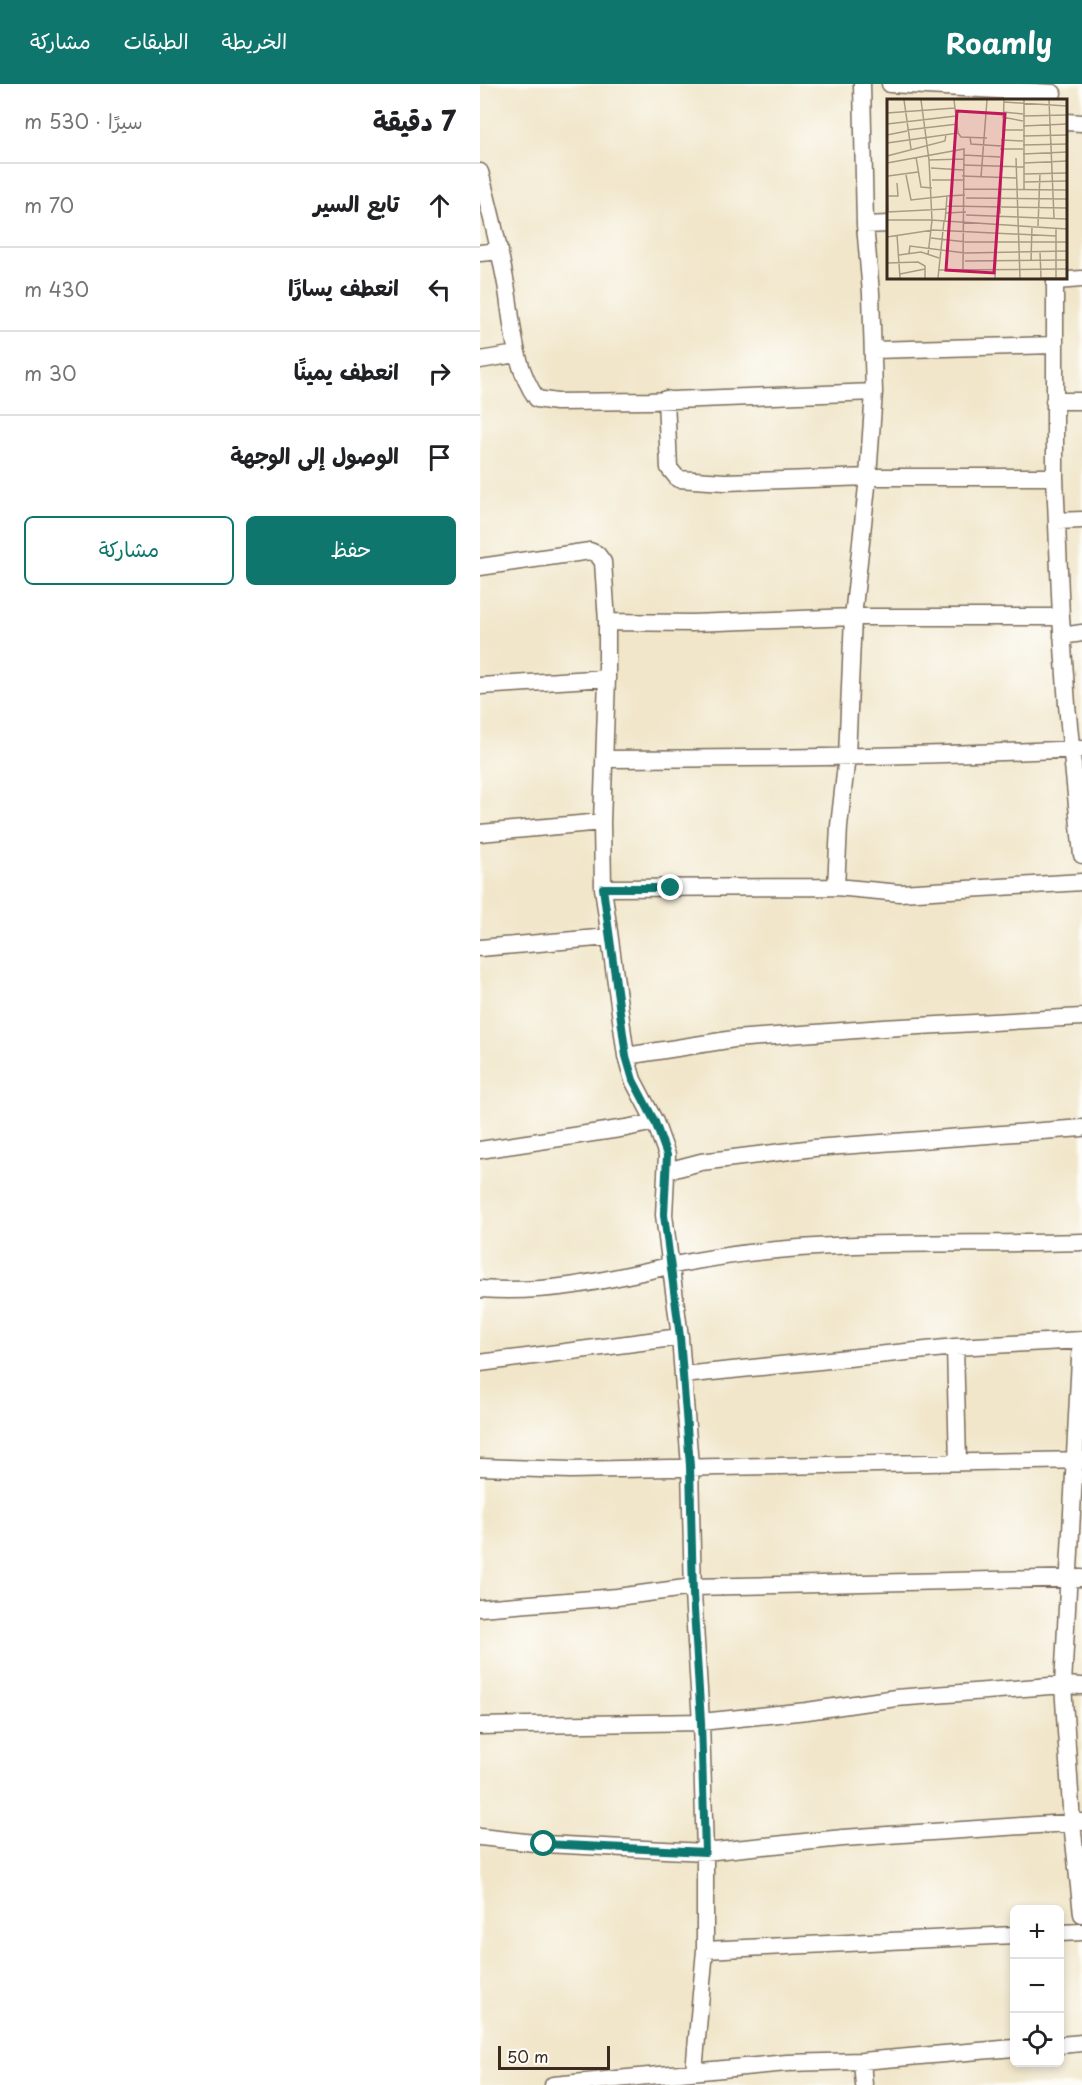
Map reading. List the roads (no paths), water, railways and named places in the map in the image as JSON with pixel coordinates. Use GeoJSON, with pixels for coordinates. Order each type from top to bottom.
{"type":"FeatureCollection","features":[{"type":"Feature","properties":{"kind":"street"},"geometry":{"type":"LineString","coordinates":[[836,887],[839,825],[847,756],[853,617],[868,477],[874,392],[874,350],[865,225],[861,84]]}},
{"type":"Feature","properties":{"kind":"street"},"geometry":{"type":"LineString","coordinates":[[890,84],[1053,92]]}},
{"type":"Feature","properties":{"kind":"street"},"geometry":{"type":"LineString","coordinates":[[1067,122],[1082,123]]}},
{"type":"Feature","properties":{"kind":"street"},"geometry":{"type":"LineString","coordinates":[[480,172],[500,250],[516,354],[530,389],[537,399],[556,402],[874,392]]}},
{"type":"Feature","properties":{"kind":"street"},"geometry":{"type":"LineString","coordinates":[[865,225],[887,224]]}},
{"type":"Feature","properties":{"kind":"street"},"geometry":{"type":"LineString","coordinates":[[480,254],[500,250]]}},
{"type":"Feature","properties":{"kind":"street"},"geometry":{"type":"LineString","coordinates":[[1082,279],[1055,279],[1054,401],[1062,636],[1077,749],[1082,855]]}},
{"type":"Feature","properties":{"kind":"street"},"geometry":{"type":"LineString","coordinates":[[874,350],[1055,345]]}},
{"type":"Feature","properties":{"kind":"street"},"geometry":{"type":"LineString","coordinates":[[480,360],[516,354]]}},
{"type":"Feature","properties":{"kind":"street"},"geometry":{"type":"LineString","coordinates":[[666,399],[669,468],[678,479],[725,482],[868,477],[1055,477]]}},
{"type":"Feature","properties":{"kind":"street"},"geometry":{"type":"LineString","coordinates":[[1054,401],[1082,401]]}},
{"type":"Feature","properties":{"kind":"street"},"geometry":{"type":"LineString","coordinates":[[1057,521],[1082,520]]}},
{"type":"Feature","properties":{"kind":"street"},"geometry":{"type":"LineString","coordinates":[[480,567],[591,551],[603,561],[607,622],[602,822],[603,888],[626,1056],[633,1080],[655,1122],[667,1155],[664,1215],[680,1337],[690,1466],[693,1587],[701,1722],[705,1950],[684,2076]]}},
{"type":"Feature","properties":{"kind":"street"},"geometry":{"type":"LineString","coordinates":[[607,622],[692,623],[853,617],[1061,617]]}},
{"type":"Feature","properties":{"kind":"street"},"geometry":{"type":"LineString","coordinates":[[1062,636],[1082,633]]}},
{"type":"Feature","properties":{"kind":"street"},"geometry":{"type":"LineString","coordinates":[[480,686],[607,678]]}},
{"type":"Feature","properties":{"kind":"street"},"geometry":{"type":"LineString","coordinates":[[605,759],[738,760],[1077,749]]}},
{"type":"Feature","properties":{"kind":"street"},"geometry":{"type":"LineString","coordinates":[[480,833],[602,822]]}},
{"type":"Feature","properties":{"kind":"street"},"geometry":{"type":"LineString","coordinates":[[603,888],[836,887],[900,893],[1082,882]]}},
{"type":"Feature","properties":{"kind":"street"},"geometry":{"type":"LineString","coordinates":[[480,948],[609,937]]}},
{"type":"Feature","properties":{"kind":"street"},"geometry":{"type":"LineString","coordinates":[[626,1056],[734,1039],[1082,1017]]}},
{"type":"Feature","properties":{"kind":"street"},"geometry":{"type":"LineString","coordinates":[[480,1150],[593,1134],[655,1122]]}},
{"type":"Feature","properties":{"kind":"street"},"geometry":{"type":"LineString","coordinates":[[667,1170],[700,1162],[814,1148],[1082,1128]]}},
{"type":"Feature","properties":{"kind":"street"},"geometry":{"type":"LineString","coordinates":[[480,1289],[514,1292],[549,1290],[613,1280],[671,1266],[777,1250],[831,1246],[1082,1242]]}},
{"type":"Feature","properties":{"kind":"street"},"geometry":{"type":"LineString","coordinates":[[480,1363],[680,1337]]}},
{"type":"Feature","properties":{"kind":"street"},"geometry":{"type":"LineString","coordinates":[[683,1375],[956,1347],[1081,1340],[1075,1578],[1062,1685],[1077,1823],[1082,1914]]}},
{"type":"Feature","properties":{"kind":"street"},"geometry":{"type":"LineString","coordinates":[[956,1347],[958,1462]]}},
{"type":"Feature","properties":{"kind":"street"},"geometry":{"type":"LineString","coordinates":[[480,1467],[570,1470],[1079,1460]]}},
{"type":"Feature","properties":{"kind":"street"},"geometry":{"type":"LineString","coordinates":[[480,1608],[606,1599],[693,1587],[1075,1578]]}},
{"type":"Feature","properties":{"kind":"street"},"geometry":{"type":"LineString","coordinates":[[480,1726],[701,1722],[807,1712],[896,1698],[1062,1685],[1082,1686]]}},
{"type":"Feature","properties":{"kind":"street"},"geometry":{"type":"LineString","coordinates":[[480,1837],[544,1844],[705,1852],[843,1838],[1077,1823]]}},
{"type":"Feature","properties":{"kind":"street"},"geometry":{"type":"LineString","coordinates":[[1064,1933],[1082,1932]]}},
{"type":"Feature","properties":{"kind":"street"},"geometry":{"type":"LineString","coordinates":[[705,1950],[1010,1935]]}},
{"type":"Feature","properties":{"kind":"street"},"geometry":{"type":"LineString","coordinates":[[1064,2044],[1082,2043]]}},
{"type":"Feature","properties":{"kind":"street"},"geometry":{"type":"LineString","coordinates":[[553,2085],[684,2076],[787,2063],[862,2061],[1010,2048]]}},
{"type":"Feature","properties":{"kind":"street"},"geometry":{"type":"LineString","coordinates":[[862,2061],[864,2085]]}}]}
